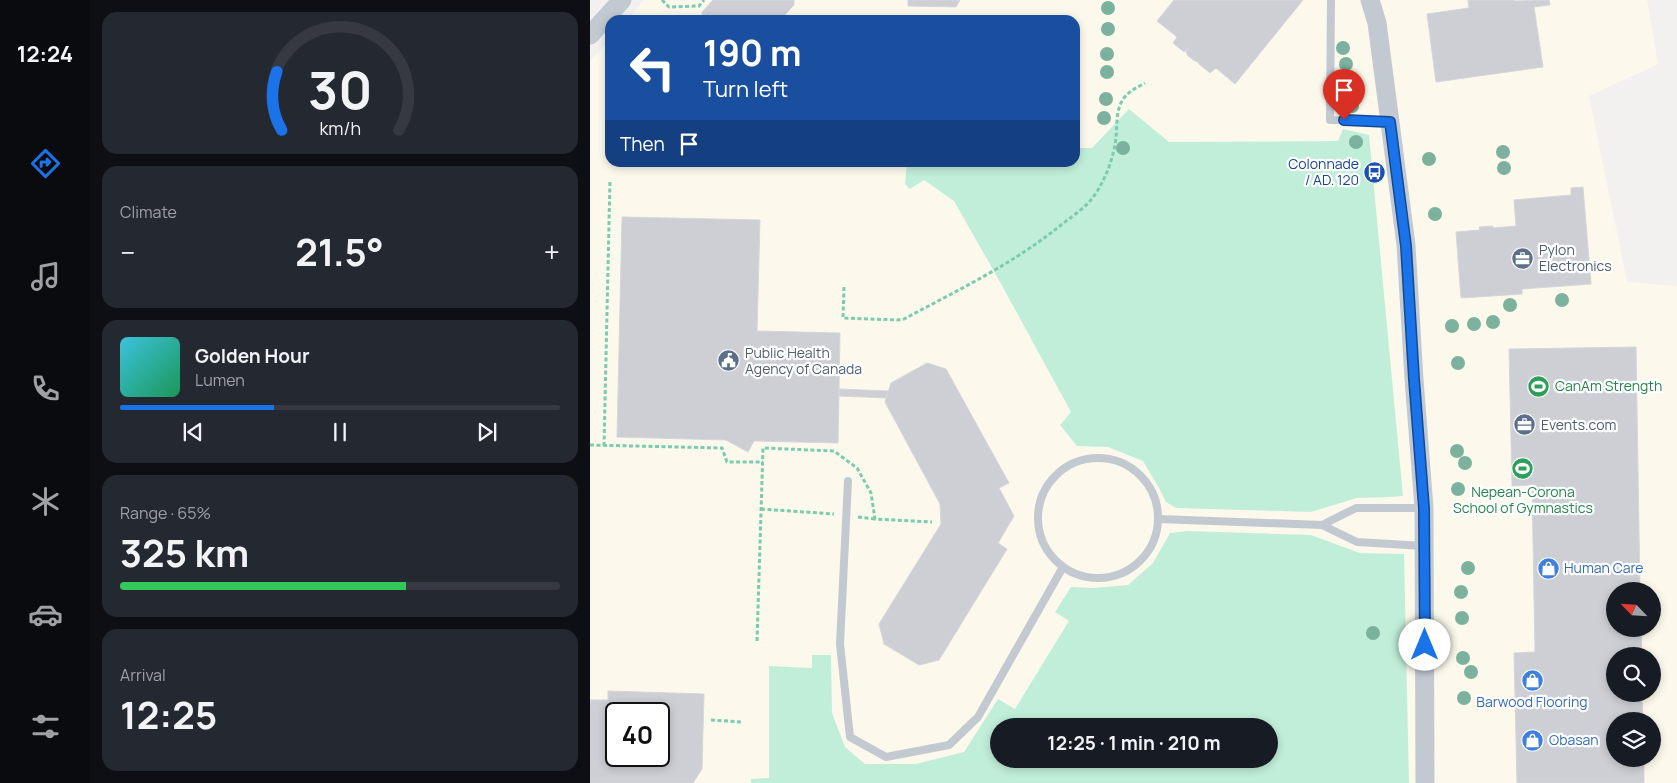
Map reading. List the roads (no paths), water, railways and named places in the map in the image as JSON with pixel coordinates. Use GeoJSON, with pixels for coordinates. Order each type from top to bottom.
{"type":"FeatureCollection","features":[{"type":"Feature","properties":{"kind":"street"},"geometry":{"type":"LineString","coordinates":[[608,15],[622,0]]}},
{"type":"Feature","properties":{"kind":"street"},"geometry":{"type":"LineString","coordinates":[[1370,0],[1377,23],[1406,246],[1424,508],[1425,783]]}},
{"type":"Feature","properties":{"kind":"street"},"geometry":{"type":"LineString","coordinates":[[590,35],[605,19]]}},
{"type":"Feature","properties":{"kind":"lane"},"geometry":{"type":"LineString","coordinates":[[1331,0],[1330,120],[1390,122]]}},
{"type":"Feature","properties":{"kind":"lane"},"geometry":{"type":"LineString","coordinates":[[1089,458],[1110,459],[1130,466],[1149,486],[1155,498],[1159,519],[1154,540],[1143,559],[1125,572],[1104,578],[1083,577],[1063,568],[1050,555],[1042,540],[1038,524],[1039,506],[1045,490],[1055,476],[1069,465],[1089,458]]}},
{"type":"Feature","properties":{"kind":"lane"},"geometry":{"type":"LineString","coordinates":[[848,481],[840,644],[850,737],[886,757],[949,745],[978,716],[1063,568]]}},
{"type":"Feature","properties":{"kind":"lane"},"geometry":{"type":"LineString","coordinates":[[1322,525],[1356,508],[1424,508]]}},
{"type":"Feature","properties":{"kind":"lane"},"geometry":{"type":"LineString","coordinates":[[1159,519],[1322,525],[1357,542],[1424,546]]}},
{"type":"Feature","properties":{"kind":"place","name":"Colonnade / AD. 120"},"geometry":{"type":"Point","coordinates":[1375,172]}},
{"type":"Feature","properties":{"kind":"place","name":"Pylon Electronics"},"geometry":{"type":"Point","coordinates":[1523,258]}},
{"type":"Feature","properties":{"kind":"place","name":"Public Health Agency of Canada"},"geometry":{"type":"Point","coordinates":[729,361]}},
{"type":"Feature","properties":{"kind":"place","name":"CanAm Strength"},"geometry":{"type":"Point","coordinates":[1539,386]}},
{"type":"Feature","properties":{"kind":"place","name":"Events.com"},"geometry":{"type":"Point","coordinates":[1525,425]}},
{"type":"Feature","properties":{"kind":"place","name":"Nepean-Corona School of Gymnastics"},"geometry":{"type":"Point","coordinates":[1523,469]}},
{"type":"Feature","properties":{"kind":"place","name":"Human Care"},"geometry":{"type":"Point","coordinates":[1548,568]}},
{"type":"Feature","properties":{"kind":"place","name":"Barwood Flooring"},"geometry":{"type":"Point","coordinates":[1532,680]}},
{"type":"Feature","properties":{"kind":"place","name":"Obasan"},"geometry":{"type":"Point","coordinates":[1533,740]}}]}
